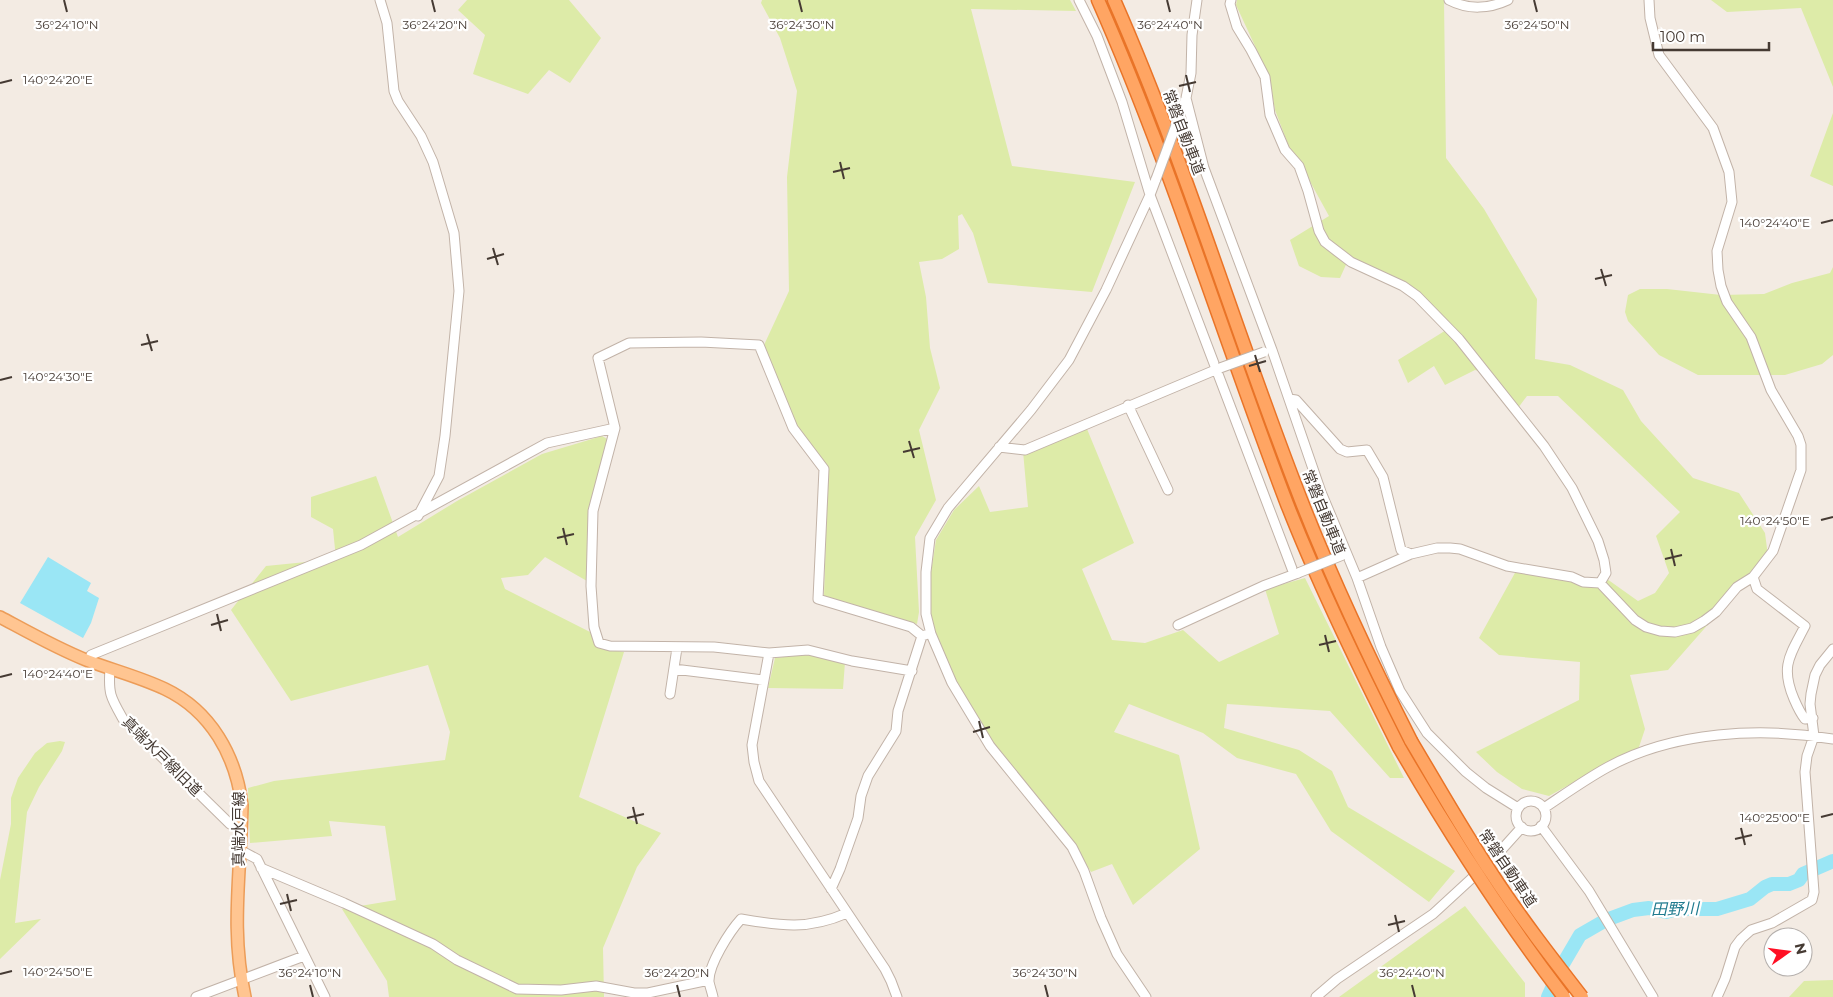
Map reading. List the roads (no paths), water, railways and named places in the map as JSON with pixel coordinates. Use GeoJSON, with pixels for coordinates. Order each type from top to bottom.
{"type":"FeatureCollection","features":[{"type":"Feature","properties":{"kind":"highway","name":"常磐自動車道"},"geometry":{"type":"LineString","coordinates":[[1097,0],[1108,21],[1144,111],[1288,506],[1358,668],[1399,747],[1442,821],[1483,885],[1564,997]]}},
{"type":"Feature","properties":{"kind":"highway","name":"常磐自動車道"},"geometry":{"type":"LineString","coordinates":[[1114,0],[1178,160],[1300,499],[1364,646],[1411,740],[1454,814],[1534,935],[1582,997]]}},
{"type":"Feature","properties":{"kind":"main road","name":"真端水戸線"},"geometry":{"type":"LineString","coordinates":[[0,617],[65,651],[167,690],[192,707],[208,722],[224,746],[233,765],[240,790],[241,829],[236,918],[241,979],[245,997]]}},
{"type":"Feature","properties":{"kind":"street"},"geometry":{"type":"LineString","coordinates":[[380,0],[387,23],[394,91],[428,151],[451,220],[454,233],[459,292],[445,436],[439,476],[418,516]]}},
{"type":"Feature","properties":{"kind":"street"},"geometry":{"type":"LineString","coordinates":[[1079,0],[1097,36],[1122,102],[1150,196],[1296,573]]}},
{"type":"Feature","properties":{"kind":"street"},"geometry":{"type":"LineString","coordinates":[[831,889],[858,818],[861,796],[868,776],[896,731],[898,711],[926,635],[926,572],[930,538],[948,508],[1000,447],[1069,360],[1106,290],[1150,196],[1186,98],[1191,72],[1192,35],[1197,0]]}},
{"type":"Feature","properties":{"kind":"street"},"geometry":{"type":"LineString","coordinates":[[1231,0],[1230,4],[1237,28],[1265,78],[1270,115],[1285,150],[1299,166],[1319,231],[1325,242],[1351,262],[1403,286],[1417,296],[1459,340],[1544,446],[1572,488],[1598,541],[1604,560],[1606,573],[1600,584]]}},
{"type":"Feature","properties":{"kind":"street"},"geometry":{"type":"LineString","coordinates":[[1449,0],[1466,6],[1489,7],[1508,0]]}},
{"type":"Feature","properties":{"kind":"street"},"geometry":{"type":"LineString","coordinates":[[1357,578],[1411,554],[1437,548],[1460,549],[1507,566],[1572,577],[1583,582],[1600,584],[1635,620],[1646,627],[1660,631],[1675,632],[1692,628],[1704,622],[1716,612],[1737,587],[1752,577],[1774,551],[1801,470],[1801,445],[1798,436],[1770,390],[1751,337],[1728,302],[1721,286],[1717,251],[1732,202],[1729,172],[1713,128],[1659,55],[1650,18],[1649,0]]}},
{"type":"Feature","properties":{"kind":"street"},"geometry":{"type":"LineString","coordinates":[[1186,98],[1204,168],[1268,351],[1289,399],[1321,492],[1345,554],[1357,578],[1381,647],[1400,691],[1427,733],[1466,772],[1486,788],[1518,808]]}},
{"type":"Feature","properties":{"kind":"street"},"geometry":{"type":"LineString","coordinates":[[912,671],[852,661],[808,650],[769,653],[714,647],[610,646],[599,642],[594,627],[591,586],[593,511],[615,428],[598,358],[629,343],[701,342],[759,346],[792,428],[824,469],[818,599],[911,627],[926,635],[990,746],[1072,847],[1084,871],[1101,918],[1117,954],[1146,997]]}},
{"type":"Feature","properties":{"kind":"street"},"geometry":{"type":"LineString","coordinates":[[1000,447],[1018,451],[1025,450],[1218,369],[1268,351]]}},
{"type":"Feature","properties":{"kind":"street"},"geometry":{"type":"LineString","coordinates":[[1289,399],[1296,400],[1340,449],[1347,452],[1367,450],[1383,477],[1401,550],[1411,554]]}},
{"type":"Feature","properties":{"kind":"street"},"geometry":{"type":"LineString","coordinates":[[1128,406],[1168,490]]}},
{"type":"Feature","properties":{"kind":"street"},"geometry":{"type":"LineString","coordinates":[[91,655],[361,546],[547,443],[615,428]]}},
{"type":"Feature","properties":{"kind":"street"},"geometry":{"type":"LineString","coordinates":[[1178,625],[1263,586],[1345,554]]}},
{"type":"Feature","properties":{"kind":"street"},"geometry":{"type":"LineString","coordinates":[[1752,577],[1757,589],[1805,626],[1788,660],[1787,672],[1790,687],[1801,715],[1805,719],[1813,718]]}},
{"type":"Feature","properties":{"kind":"street"},"geometry":{"type":"LineString","coordinates":[[670,694],[676,648]]}},
{"type":"Feature","properties":{"kind":"street"},"geometry":{"type":"LineString","coordinates":[[1718,997],[1735,947],[1741,939],[1752,930],[1772,923],[1812,900],[1814,892],[1805,772],[1807,756],[1814,736],[1810,699],[1815,675],[1820,665],[1833,649]]}},
{"type":"Feature","properties":{"kind":"street"},"geometry":{"type":"LineString","coordinates":[[769,653],[752,745],[754,762],[760,781],[885,969],[896,997]]}},
{"type":"Feature","properties":{"kind":"street","name":"真端水戸線旧道"},"geometry":{"type":"LineString","coordinates":[[110,669],[108,688],[112,700],[123,719],[230,824],[241,829]]}},
{"type":"Feature","properties":{"kind":"street"},"geometry":{"type":"LineString","coordinates":[[674,669],[764,680]]}},
{"type":"Feature","properties":{"kind":"street"},"geometry":{"type":"LineString","coordinates":[[1544,808],[1610,766],[1649,750],[1695,738],[1739,733],[1776,732],[1833,739]]}},
{"type":"Feature","properties":{"kind":"street"},"geometry":{"type":"LineString","coordinates":[[1533,801],[1544,808],[1546,816],[1541,826],[1530,830],[1522,827],[1517,820],[1518,808],[1525,802],[1533,801]]}},
{"type":"Feature","properties":{"kind":"street"},"geometry":{"type":"LineString","coordinates":[[1541,826],[1559,848],[1594,899],[1653,997]]}},
{"type":"Feature","properties":{"kind":"street"},"geometry":{"type":"LineString","coordinates":[[1316,997],[1336,979],[1434,914],[1495,857],[1522,827]]}},
{"type":"Feature","properties":{"kind":"street"},"geometry":{"type":"LineString","coordinates":[[240,850],[254,857],[261,868],[325,997]]}},
{"type":"Feature","properties":{"kind":"street"},"geometry":{"type":"LineString","coordinates":[[261,868],[432,944],[457,960],[517,989],[561,990],[596,986],[634,993],[648,993],[709,980]]}},
{"type":"Feature","properties":{"kind":"street"},"geometry":{"type":"LineString","coordinates":[[713,997],[709,980],[720,949],[733,927],[741,919],[786,926],[827,922],[847,913]]}},
{"type":"Feature","properties":{"kind":"street"},"geometry":{"type":"LineString","coordinates":[[196,997],[304,956]]}},
{"type":"Feature","properties":{"kind":"water"},"geometry":{"type":"Polygon","coordinates":[[[48,557],[91,583],[87,591],[99,598],[91,623],[83,638],[20,603],[48,557]]]}},
{"type":"Feature","properties":{"kind":"waterway","name":"田野川"},"geometry":{"type":"LineString","coordinates":[[1548,997],[1563,964],[1580,935],[1606,920],[1633,910],[1649,908],[1666,912],[1677,909],[1717,909],[1750,899],[1772,884],[1789,884],[1799,880],[1803,874],[1833,861]]}}]}
